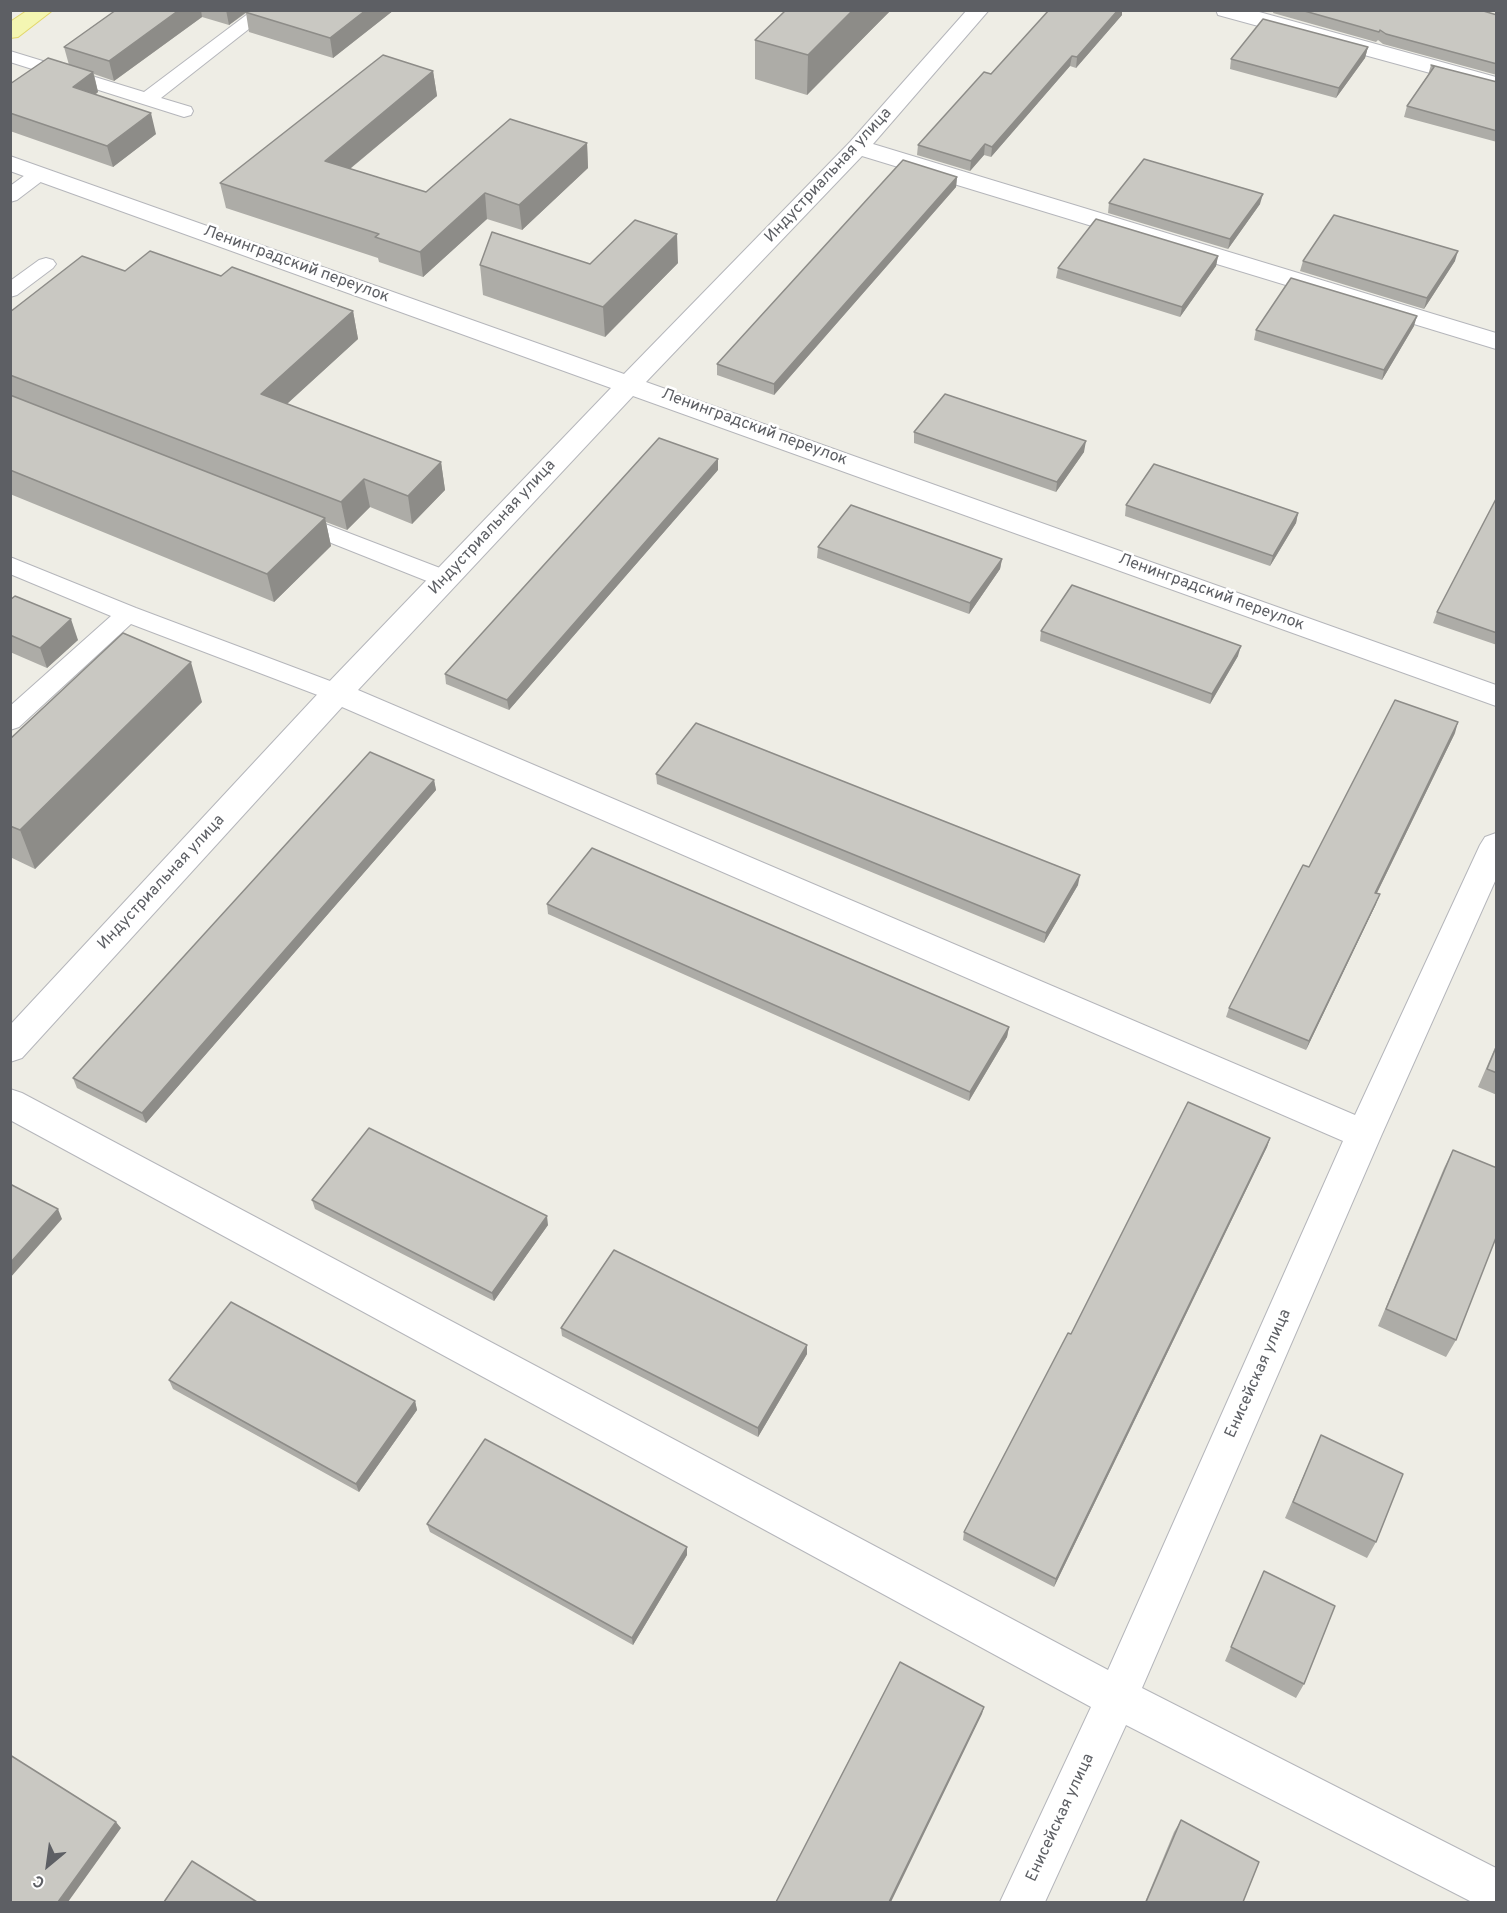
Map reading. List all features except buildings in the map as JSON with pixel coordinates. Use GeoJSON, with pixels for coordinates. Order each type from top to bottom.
{"type":"FeatureCollection","features":[{"type":"Feature","properties":{"kind":"main road"},"geometry":{"type":"LineString","coordinates":[[10,32],[43,10]]}},
{"type":"Feature","properties":{"kind":"street","name":"Индустриальная улица"},"geometry":{"type":"LineString","coordinates":[[10,1047],[445,579],[858,147],[979,10]]}},
{"type":"Feature","properties":{"kind":"street"},"geometry":{"type":"LineString","coordinates":[[1226,10],[1497,84]]}},
{"type":"Feature","properties":{"kind":"street"},"geometry":{"type":"LineString","coordinates":[[858,147],[1497,341]]}},
{"type":"Feature","properties":{"kind":"street","name":"Ленинградский переулок"},"geometry":{"type":"LineString","coordinates":[[10,163],[1497,696]]}},
{"type":"Feature","properties":{"kind":"street"},"geometry":{"type":"LineString","coordinates":[[338,693],[1364,1134]]}},
{"type":"Feature","properties":{"kind":"street","name":"Енисейская улица"},"geometry":{"type":"LineString","coordinates":[[1022,1902],[1117,1698],[1364,1134],[1497,845]]}},
{"type":"Feature","properties":{"kind":"street"},"geometry":{"type":"LineString","coordinates":[[10,1103],[1117,1698],[1497,1891]]}},
{"type":"Feature","properties":{"kind":"lane"},"geometry":{"type":"LineString","coordinates":[[147,99],[265,10]]}},
{"type":"Feature","properties":{"kind":"lane"},"geometry":{"type":"LineString","coordinates":[[10,56],[184,111]]}},
{"type":"Feature","properties":{"kind":"lane"},"geometry":{"type":"LineString","coordinates":[[10,196],[39,174]]}},
{"type":"Feature","properties":{"kind":"lane"},"geometry":{"type":"LineString","coordinates":[[10,291],[46,264]]}},
{"type":"Feature","properties":{"kind":"lane"},"geometry":{"type":"LineString","coordinates":[[276,513],[445,579]]}},
{"type":"Feature","properties":{"kind":"lane"},"geometry":{"type":"LineString","coordinates":[[10,565],[128,614],[338,693]]}},
{"type":"Feature","properties":{"kind":"lane"},"geometry":{"type":"LineString","coordinates":[[10,721],[128,614]]}}]}
